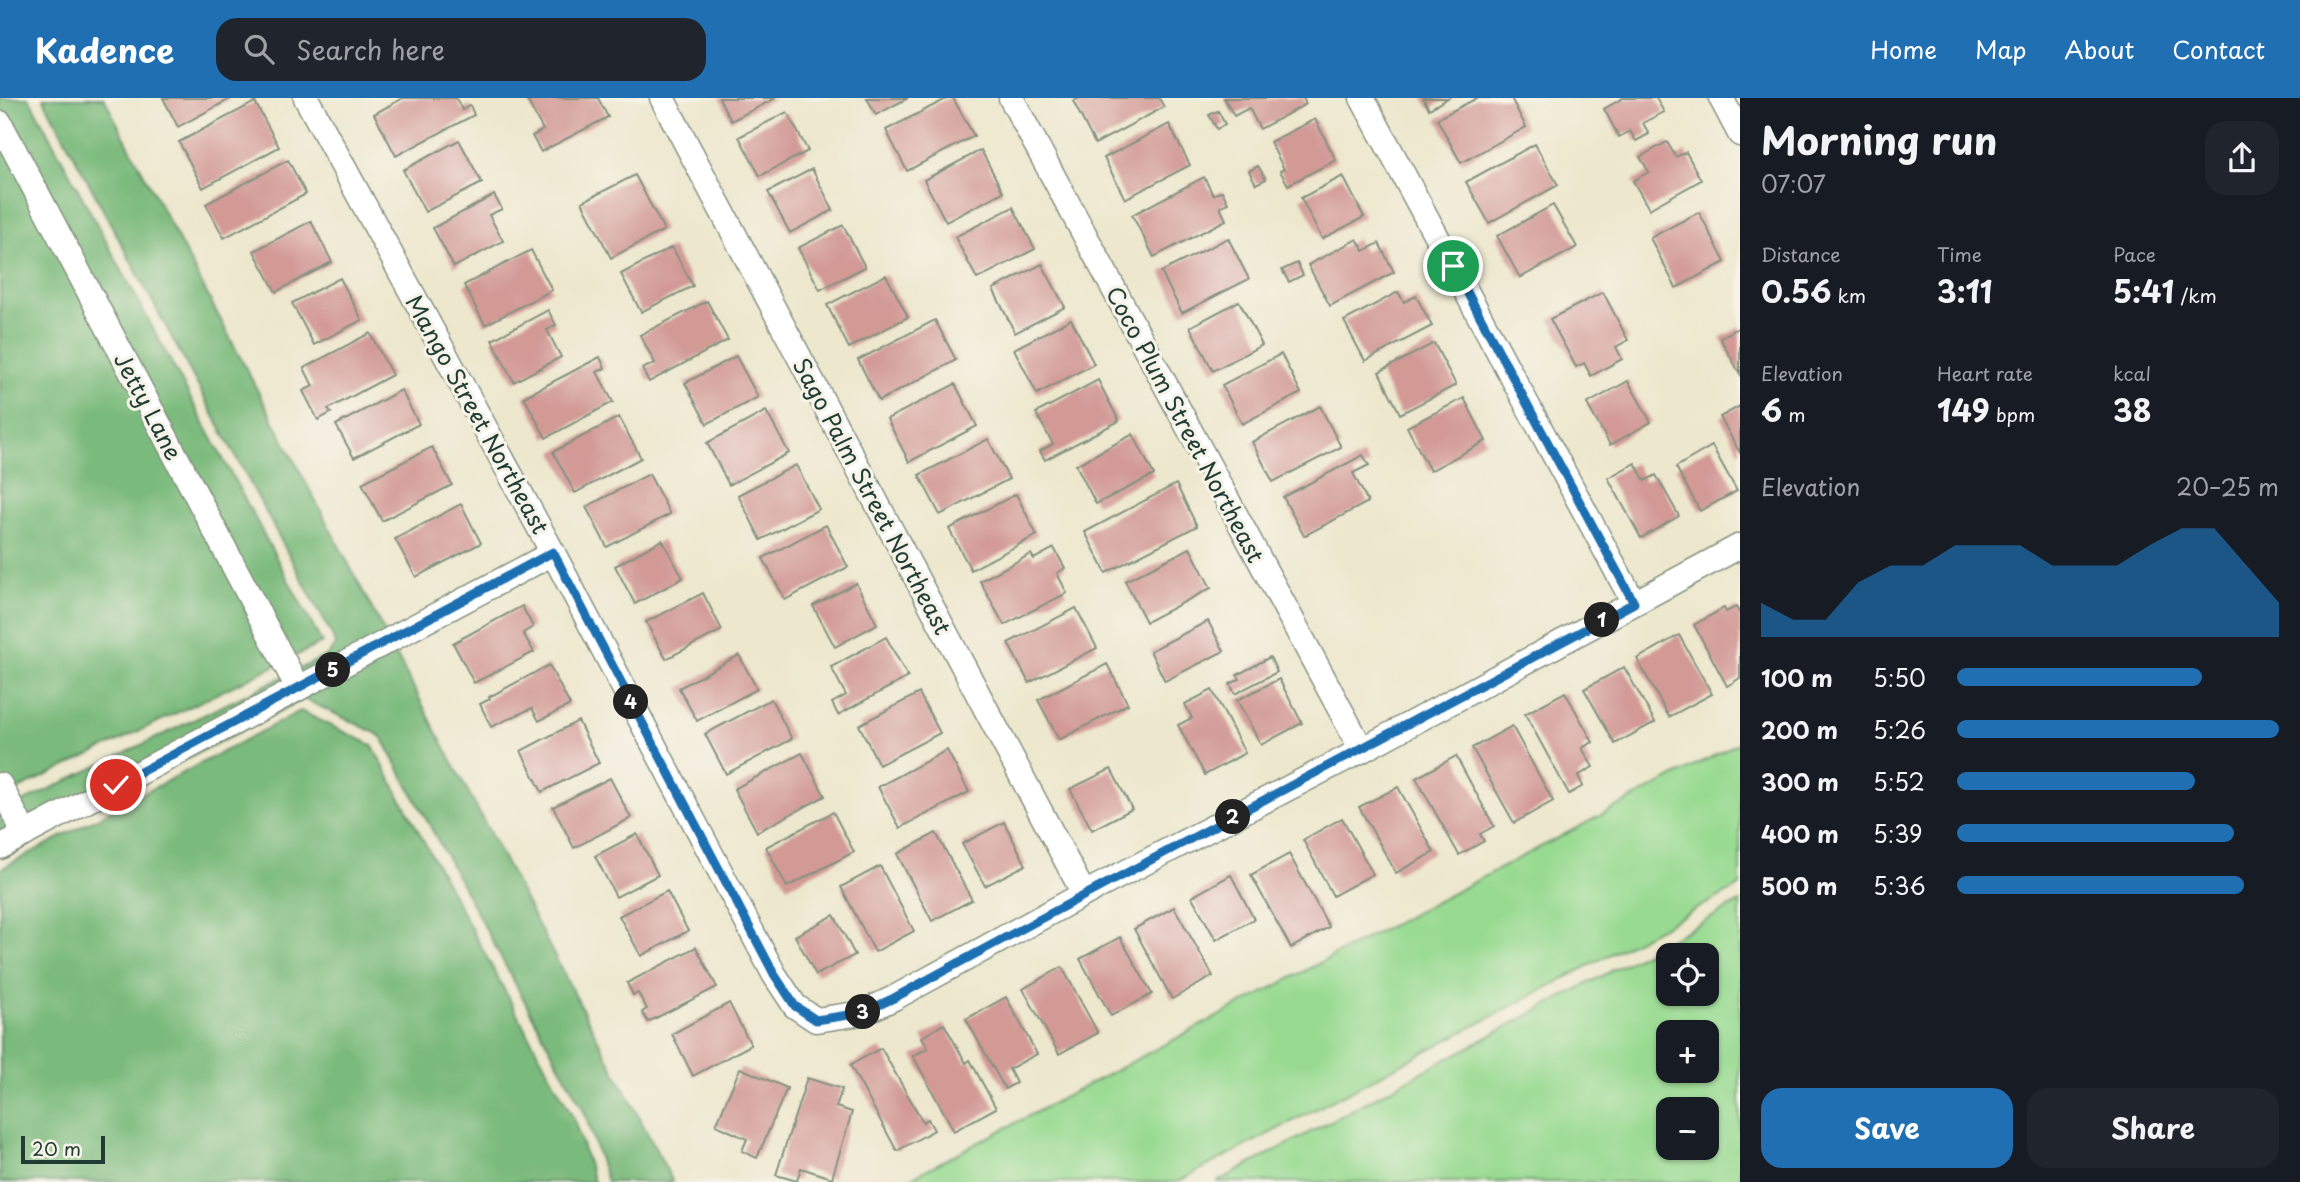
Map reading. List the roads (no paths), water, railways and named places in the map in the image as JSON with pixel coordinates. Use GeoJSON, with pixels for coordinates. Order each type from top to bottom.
{"type":"FeatureCollection","features":[{"type":"Feature","properties":{"kind":"street","name":"Mango Street Northeast"},"geometry":{"type":"LineString","coordinates":[[306,98],[553,552],[774,974],[795,1006],[816,1020],[862,1013],[1084,894]]}},
{"type":"Feature","properties":{"kind":"street","name":"Sago Palm Street Northeast"},"geometry":{"type":"LineString","coordinates":[[662,98],[1084,894]]}},
{"type":"Feature","properties":{"kind":"street","name":"Coco Plum Street Northeast"},"geometry":{"type":"LineString","coordinates":[[1011,98],[1362,750]]}},
{"type":"Feature","properties":{"kind":"street"},"geometry":{"type":"LineString","coordinates":[[1362,98],[1634,603]]}},
{"type":"Feature","properties":{"kind":"street"},"geometry":{"type":"LineString","coordinates":[[1721,98],[1740,134]]}},
{"type":"Feature","properties":{"kind":"street","name":"Jetty Lane"},"geometry":{"type":"LineString","coordinates":[[0,123],[298,688]]}},
{"type":"Feature","properties":{"kind":"street"},"geometry":{"type":"LineString","coordinates":[[1084,894],[1362,750],[1740,547]]}},
{"type":"Feature","properties":{"kind":"street"},"geometry":{"type":"LineString","coordinates":[[0,847],[553,552]]}},
{"type":"Feature","properties":{"kind":"street"},"geometry":{"type":"LineString","coordinates":[[0,785],[25,834]]}}]}
